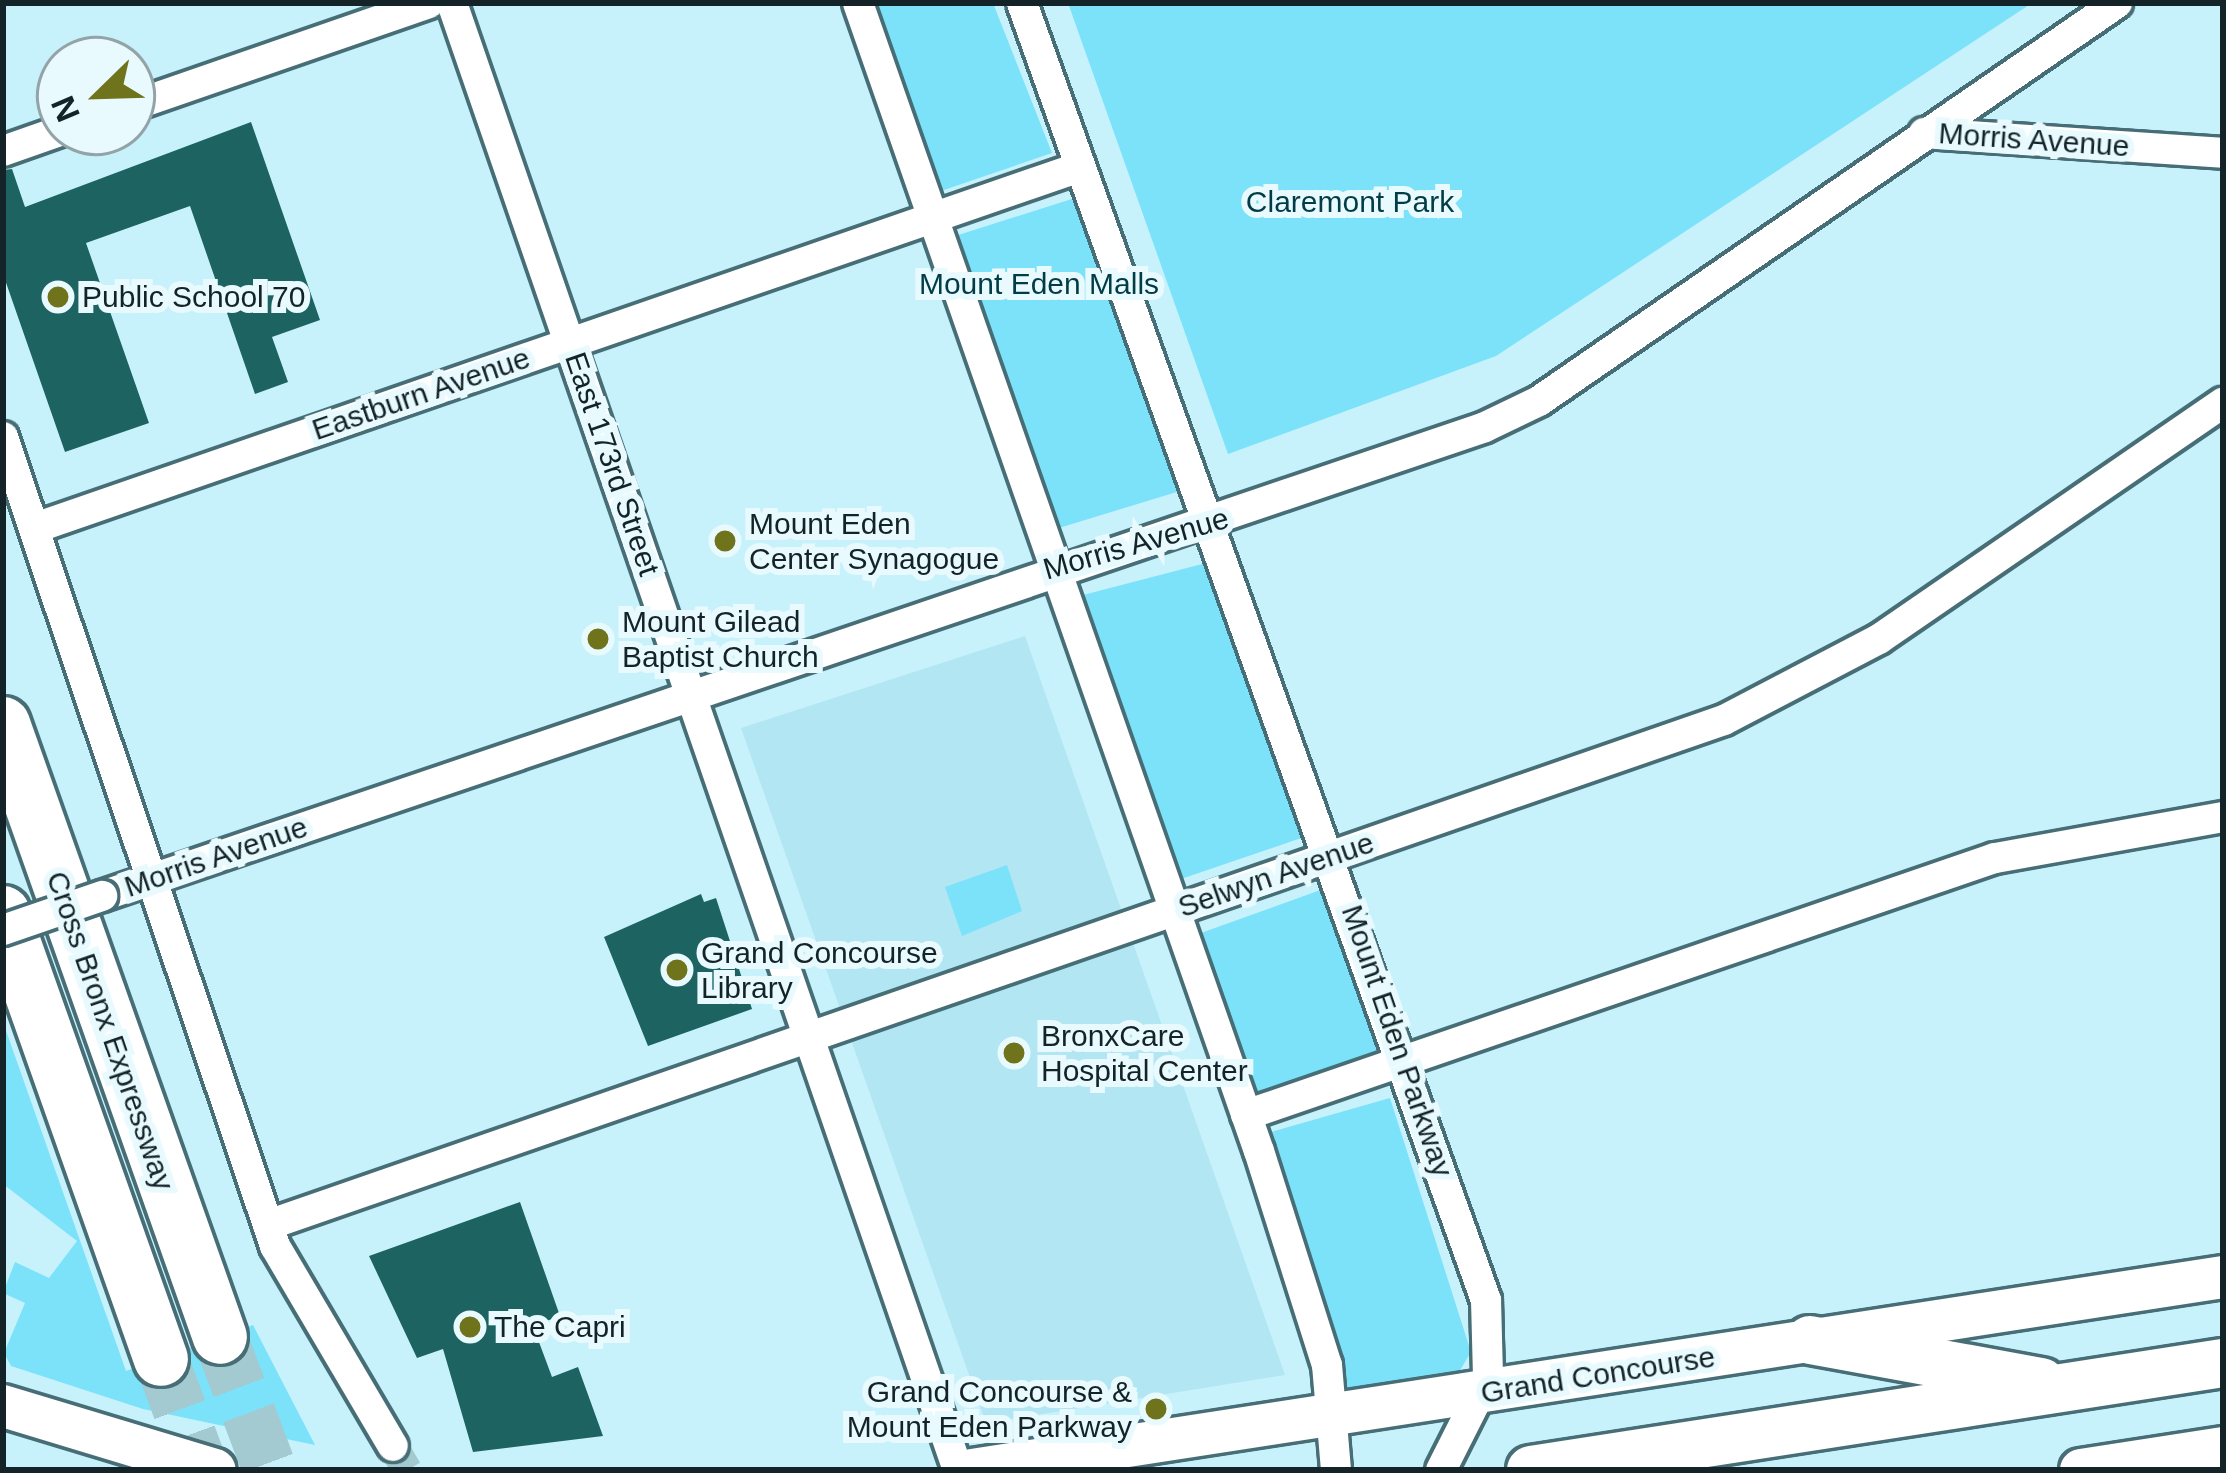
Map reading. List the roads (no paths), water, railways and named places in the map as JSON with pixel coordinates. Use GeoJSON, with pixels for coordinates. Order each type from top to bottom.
{"type":"FeatureCollection","features":[{"type":"Feature","properties":{"kind":"highway","name":"Cross Bronx Expressway"},"geometry":{"type":"LineString","coordinates":[[3,724],[220,1337]]}},
{"type":"Feature","properties":{"kind":"highway","name":"Cross Bronx Expressway"},"geometry":{"type":"LineString","coordinates":[[3,913],[161,1359]]}},
{"type":"Feature","properties":{"kind":"main road"},"geometry":{"type":"LineString","coordinates":[[1810,1340],[2063,1387]]}},
{"type":"Feature","properties":{"kind":"main road"},"geometry":{"type":"LineString","coordinates":[[1531,1470],[2223,1363]]}},
{"type":"Feature","properties":{"kind":"street"},"geometry":{"type":"LineString","coordinates":[[156,98],[428,3]]}},
{"type":"Feature","properties":{"kind":"street","name":"East 173rd Street"},"geometry":{"type":"LineString","coordinates":[[452,3],[958,1470]]}},
{"type":"Feature","properties":{"kind":"street"},"geometry":{"type":"LineString","coordinates":[[858,3],[1246,1115],[1335,1417],[1336,1470]]}},
{"type":"Feature","properties":{"kind":"street","name":"Mount Eden Parkway"},"geometry":{"type":"LineString","coordinates":[[1022,3],[1333,856],[1489,1313],[1483,1393],[1442,1470]]}},
{"type":"Feature","properties":{"kind":"street"},"geometry":{"type":"LineString","coordinates":[[1924,133],[2117,3]]}},
{"type":"Feature","properties":{"kind":"street","name":"Morris Avenue"},"geometry":{"type":"LineString","coordinates":[[3,930],[1051,567],[1210,525],[1539,401],[1924,133],[2223,153]]}},
{"type":"Feature","properties":{"kind":"street"},"geometry":{"type":"LineString","coordinates":[[3,151],[36,139]]}},
{"type":"Feature","properties":{"kind":"street","name":"Eastburn Avenue"},"geometry":{"type":"LineString","coordinates":[[35,528],[1080,167]]}},
{"type":"Feature","properties":{"kind":"street","name":"Selwyn Avenue"},"geometry":{"type":"LineString","coordinates":[[268,1225],[1724,720],[1880,639],[2223,403]]}},
{"type":"Feature","properties":{"kind":"street"},"geometry":{"type":"LineString","coordinates":[[3,437],[268,1225],[392,1446]]}},
{"type":"Feature","properties":{"kind":"street"},"geometry":{"type":"LineString","coordinates":[[1246,1115],[1995,858],[2223,817]]}},
{"type":"Feature","properties":{"kind":"street","name":"Grand Concourse"},"geometry":{"type":"LineString","coordinates":[[972,1470],[2223,1277]]}},
{"type":"Feature","properties":{"kind":"street"},"geometry":{"type":"LineString","coordinates":[[3,1406],[215,1470]]}},
{"type":"Feature","properties":{"kind":"street"},"geometry":{"type":"LineString","coordinates":[[2081,1470],[2223,1448]]}},
{"type":"Feature","properties":{"kind":"tunnel"},"geometry":{"type":"LineString","coordinates":[[220,1337],[270,1470]]}},
{"type":"Feature","properties":{"kind":"tunnel"},"geometry":{"type":"LineString","coordinates":[[161,1359],[202,1470]]}},
{"type":"Feature","properties":{"kind":"tunnel"},"geometry":{"type":"LineString","coordinates":[[393,1446],[407,1470]]}},
{"type":"Feature","properties":{"kind":"place","name":"Public School 70"},"geometry":{"type":"Point","coordinates":[58,297]}},
{"type":"Feature","properties":{"kind":"place","name":"Mount Eden Center Synagogue"},"geometry":{"type":"Point","coordinates":[725,541]}},
{"type":"Feature","properties":{"kind":"place","name":"Mount Gilead Baptist Church"},"geometry":{"type":"Point","coordinates":[598,639]}},
{"type":"Feature","properties":{"kind":"place","name":"Grand Concourse Library"},"geometry":{"type":"Point","coordinates":[677,970]}},
{"type":"Feature","properties":{"kind":"place","name":"BronxCare Hospital Center"},"geometry":{"type":"Point","coordinates":[1014,1053]}},
{"type":"Feature","properties":{"kind":"place","name":"The Capri"},"geometry":{"type":"Point","coordinates":[470,1327]}},
{"type":"Feature","properties":{"kind":"place","name":"Grand Concourse & Mount Eden Parkway"},"geometry":{"type":"Point","coordinates":[1156,1409]}},
{"type":"Feature","properties":{"kind":"park label","name":"Claremont Park"},"geometry":{"type":"Point","coordinates":[1350,202]}},
{"type":"Feature","properties":{"kind":"park label","name":"Mount Eden Malls"},"geometry":{"type":"Point","coordinates":[1039,284]}}]}
